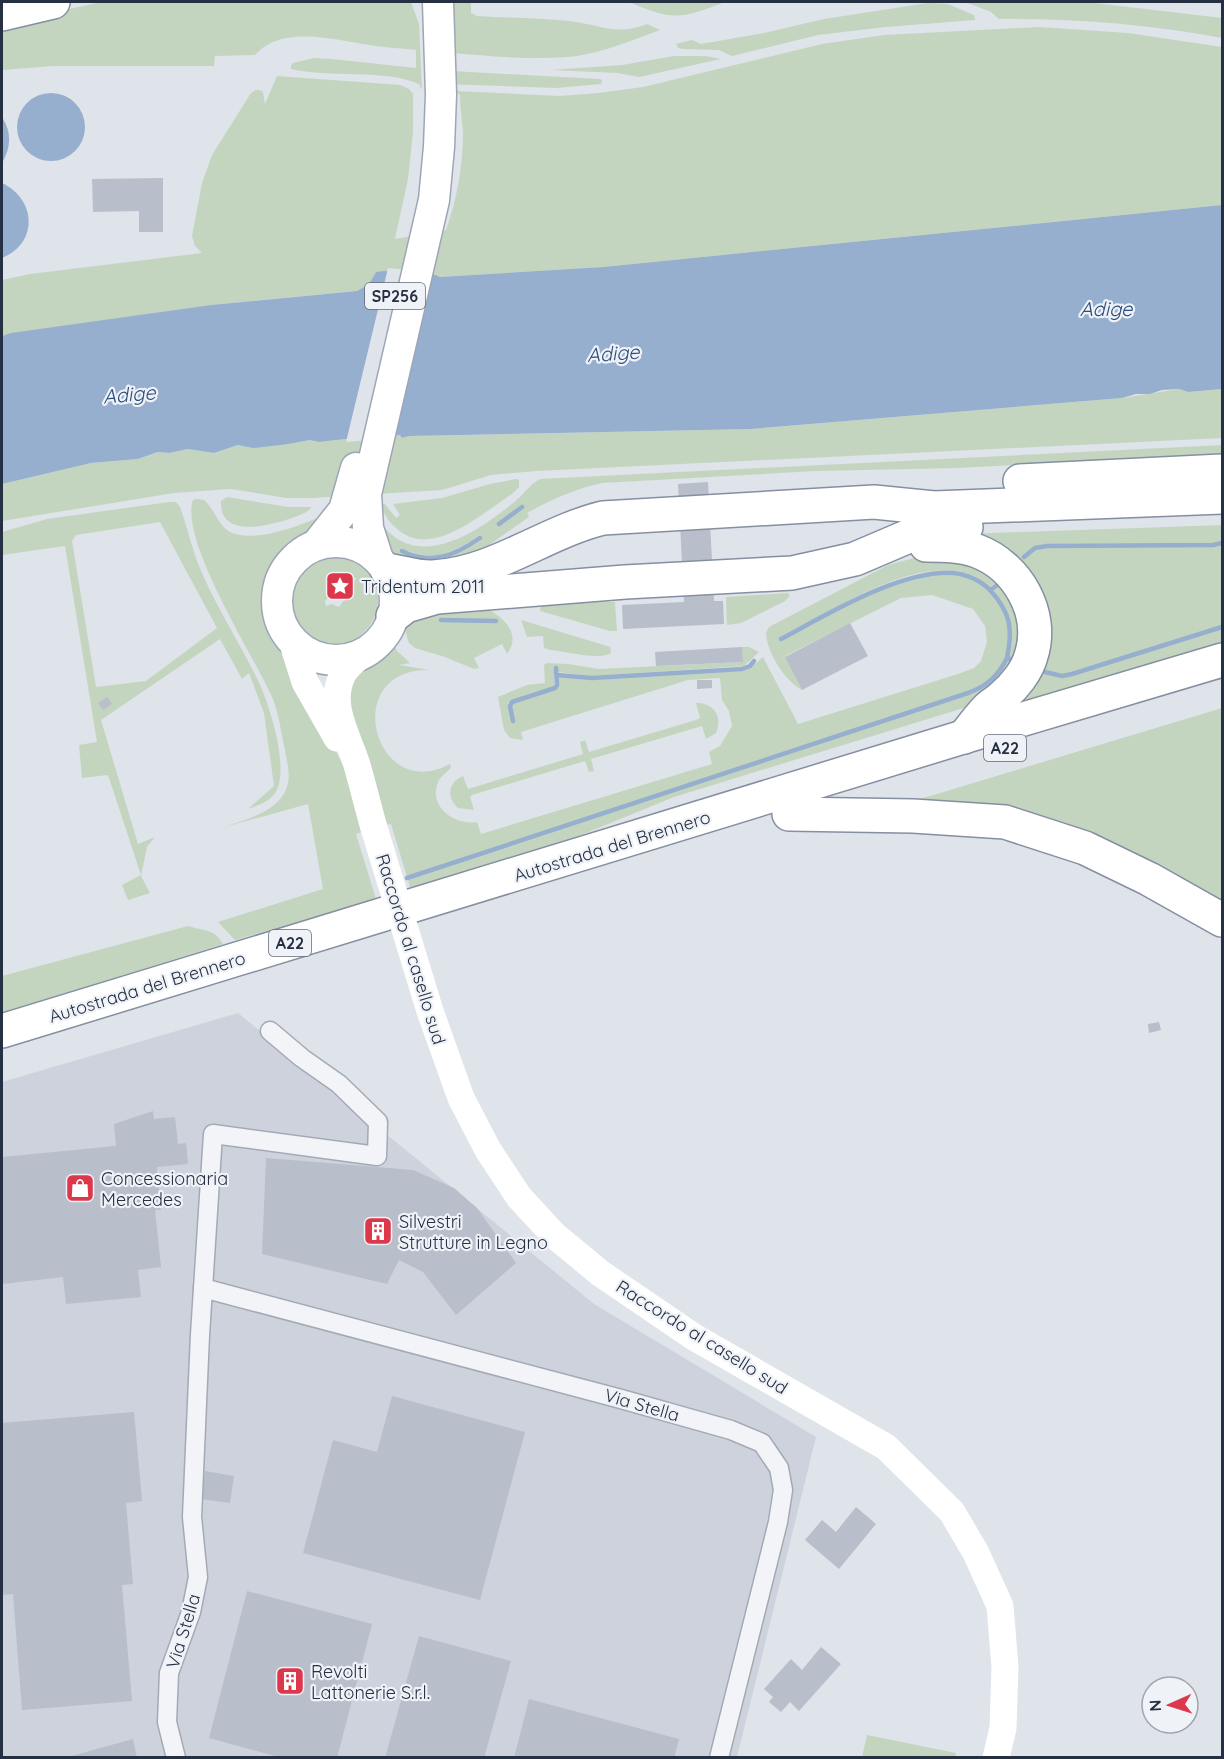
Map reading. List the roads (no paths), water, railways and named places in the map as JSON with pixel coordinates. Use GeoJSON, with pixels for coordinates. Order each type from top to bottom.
{"type":"FeatureCollection","features":[{"type":"Feature","properties":{"kind":"highway"},"geometry":{"type":"LineString","coordinates":[[2,14],[53,2]]}},
{"type":"Feature","properties":{"kind":"highway"},"geometry":{"type":"LineString","coordinates":[[874,502],[934,485],[1222,471]]}},
{"type":"Feature","properties":{"kind":"highway"},"geometry":{"type":"LineString","coordinates":[[382,564],[432,578],[465,572],[493,563],[583,523],[603,518],[874,502],[934,508],[1222,496]]}},
{"type":"Feature","properties":{"kind":"highway"},"geometry":{"type":"LineString","coordinates":[[393,616],[406,606],[437,597],[626,582],[792,573],[855,559],[923,530],[1090,518],[1222,516]]}},
{"type":"Feature","properties":{"kind":"highway"},"geometry":{"type":"LineString","coordinates":[[877,551],[934,545],[955,546],[978,551],[993,559],[1006,570],[1022,589],[1030,606],[1034,624],[1032,656],[1016,684],[989,707],[963,737]]}},
{"type":"Feature","properties":{"kind":"highway","name":"Autostrada del Brennero"},"geometry":{"type":"LineString","coordinates":[[2,1031],[1222,660]]}},
{"type":"Feature","properties":{"kind":"highway","name":"Autostrada del Brennero"},"geometry":{"type":"LineString","coordinates":[[2,1053],[1222,682]]}},
{"type":"Feature","properties":{"kind":"highway"},"geometry":{"type":"LineString","coordinates":[[789,814],[913,816],[1005,822],[1085,848],[1149,879],[1222,920]]}},
{"type":"Feature","properties":{"kind":"main road","name":"Raccordo al casello sud"},"geometry":{"type":"LineString","coordinates":[[425,2],[435,94]]}},
{"type":"Feature","properties":{"kind":"main road","name":"Raccordo al casello sud"},"geometry":{"type":"LineString","coordinates":[[438,2],[435,94],[419,191],[358,495],[368,528],[395,592],[393,616],[382,639],[360,655],[342,675],[337,697],[342,728],[350,742],[430,1011],[461,1098],[488,1150],[519,1197],[554,1235],[600,1273],[694,1337],[886,1447],[952,1512],[976,1552],[1000,1606],[1005,1667],[1003,1728],[996,1758]]}},
{"type":"Feature","properties":{"kind":"main road","name":"Raccordo al casello sud"},"geometry":{"type":"LineString","coordinates":[[358,495],[317,544],[298,555],[284,572],[279,587],[279,614],[282,625],[292,641],[305,682],[363,786]]}},
{"type":"Feature","properties":{"kind":"main road"},"geometry":{"type":"LineString","coordinates":[[317,544],[347,542],[362,547],[382,564]]}},
{"type":"Feature","properties":{"kind":"main road"},"geometry":{"type":"LineString","coordinates":[[292,641],[306,652],[326,659],[346,659],[360,655]]}},
{"type":"Feature","properties":{"kind":"street","name":"Via Stella"},"geometry":{"type":"LineString","coordinates":[[176,1758],[167,1722],[169,1673],[191,1612],[198,1577],[192,1517],[213,1134],[377,1156],[378,1122],[339,1084],[302,1058],[270,1031]]}},
{"type":"Feature","properties":{"kind":"street","name":"Via Stella"},"geometry":{"type":"LineString","coordinates":[[203,1288],[621,1399],[731,1430],[762,1443],[778,1468],[783,1490],[778,1522],[719,1758]]}},
{"type":"Feature","properties":{"kind":"water"},"geometry":{"type":"Polygon","coordinates":[[[44,93],[58,93],[70,98],[80,108],[85,127],[80,146],[70,156],[58,161],[44,161],[32,156],[22,146],[17,134],[17,120],[22,108],[32,98],[44,93]]]}},
{"type":"Feature","properties":{"kind":"water"},"geometry":{"type":"Polygon","coordinates":[[[2,117],[9,140],[2,163],[2,117]]]}},
{"type":"Feature","properties":{"kind":"water"},"geometry":{"type":"Polygon","coordinates":[[[2,183],[22,199],[29,221],[22,242],[14,251],[2,258],[2,183]]]}},
{"type":"Feature","properties":{"kind":"water","name":"Adige"},"geometry":{"type":"Polygon","coordinates":[[[1222,205],[1222,389],[1188,392],[1179,389],[1162,390],[1122,398],[751,429],[409,436],[402,438],[400,435],[319,442],[310,440],[253,448],[238,445],[214,453],[188,449],[169,453],[158,452],[138,459],[91,463],[2,484],[2,336],[11,333],[211,305],[357,291],[369,284],[376,272],[384,271],[440,277],[603,267],[1222,205]]]}},
{"type":"Feature","properties":{"kind":"waterway"},"geometry":{"type":"LineString","coordinates":[[499,524],[522,507]]}},
{"type":"Feature","properties":{"kind":"waterway"},"geometry":{"type":"LineString","coordinates":[[402,551],[423,558],[433,558],[452,554],[480,538]]}},
{"type":"Feature","properties":{"kind":"waterway"},"geometry":{"type":"LineString","coordinates":[[1024,557],[1035,548],[1047,546],[1213,545],[1222,543]]}},
{"type":"Feature","properties":{"kind":"waterway"},"geometry":{"type":"LineString","coordinates":[[781,639],[842,606],[910,579],[932,574],[953,573],[973,578],[990,590],[996,586]]}},
{"type":"Feature","properties":{"kind":"waterway"},"geometry":{"type":"LineString","coordinates":[[990,590],[1002,606],[1009,622],[1010,638],[1007,658]]}},
{"type":"Feature","properties":{"kind":"waterway"},"geometry":{"type":"LineString","coordinates":[[441,620],[496,621]]}},
{"type":"Feature","properties":{"kind":"waterway"},"geometry":{"type":"LineString","coordinates":[[1045,672],[1062,676],[1072,674],[1222,627]]}},
{"type":"Feature","properties":{"kind":"waterway"},"geometry":{"type":"LineString","coordinates":[[407,878],[968,693],[991,680],[1007,658],[1013,660]]}},
{"type":"Feature","properties":{"kind":"waterway"},"geometry":{"type":"LineString","coordinates":[[557,675],[592,678],[742,669],[750,666],[754,661]]}},
{"type":"Feature","properties":{"kind":"waterway"},"geometry":{"type":"LineString","coordinates":[[513,721],[510,706],[512,702],[555,688],[557,685],[556,668]]}},
{"type":"Feature","properties":{"kind":"place","name":"Tridentum 2011"},"geometry":{"type":"Point","coordinates":[340,586]}},
{"type":"Feature","properties":{"kind":"place","name":"Concessionaria Mercedes"},"geometry":{"type":"Point","coordinates":[80,1188]}},
{"type":"Feature","properties":{"kind":"place","name":"Silvestri Strutture in Legno"},"geometry":{"type":"Point","coordinates":[378,1231]}},
{"type":"Feature","properties":{"kind":"place","name":"Revolti Lattonerie S.r.l."},"geometry":{"type":"Point","coordinates":[290,1681]}}]}
